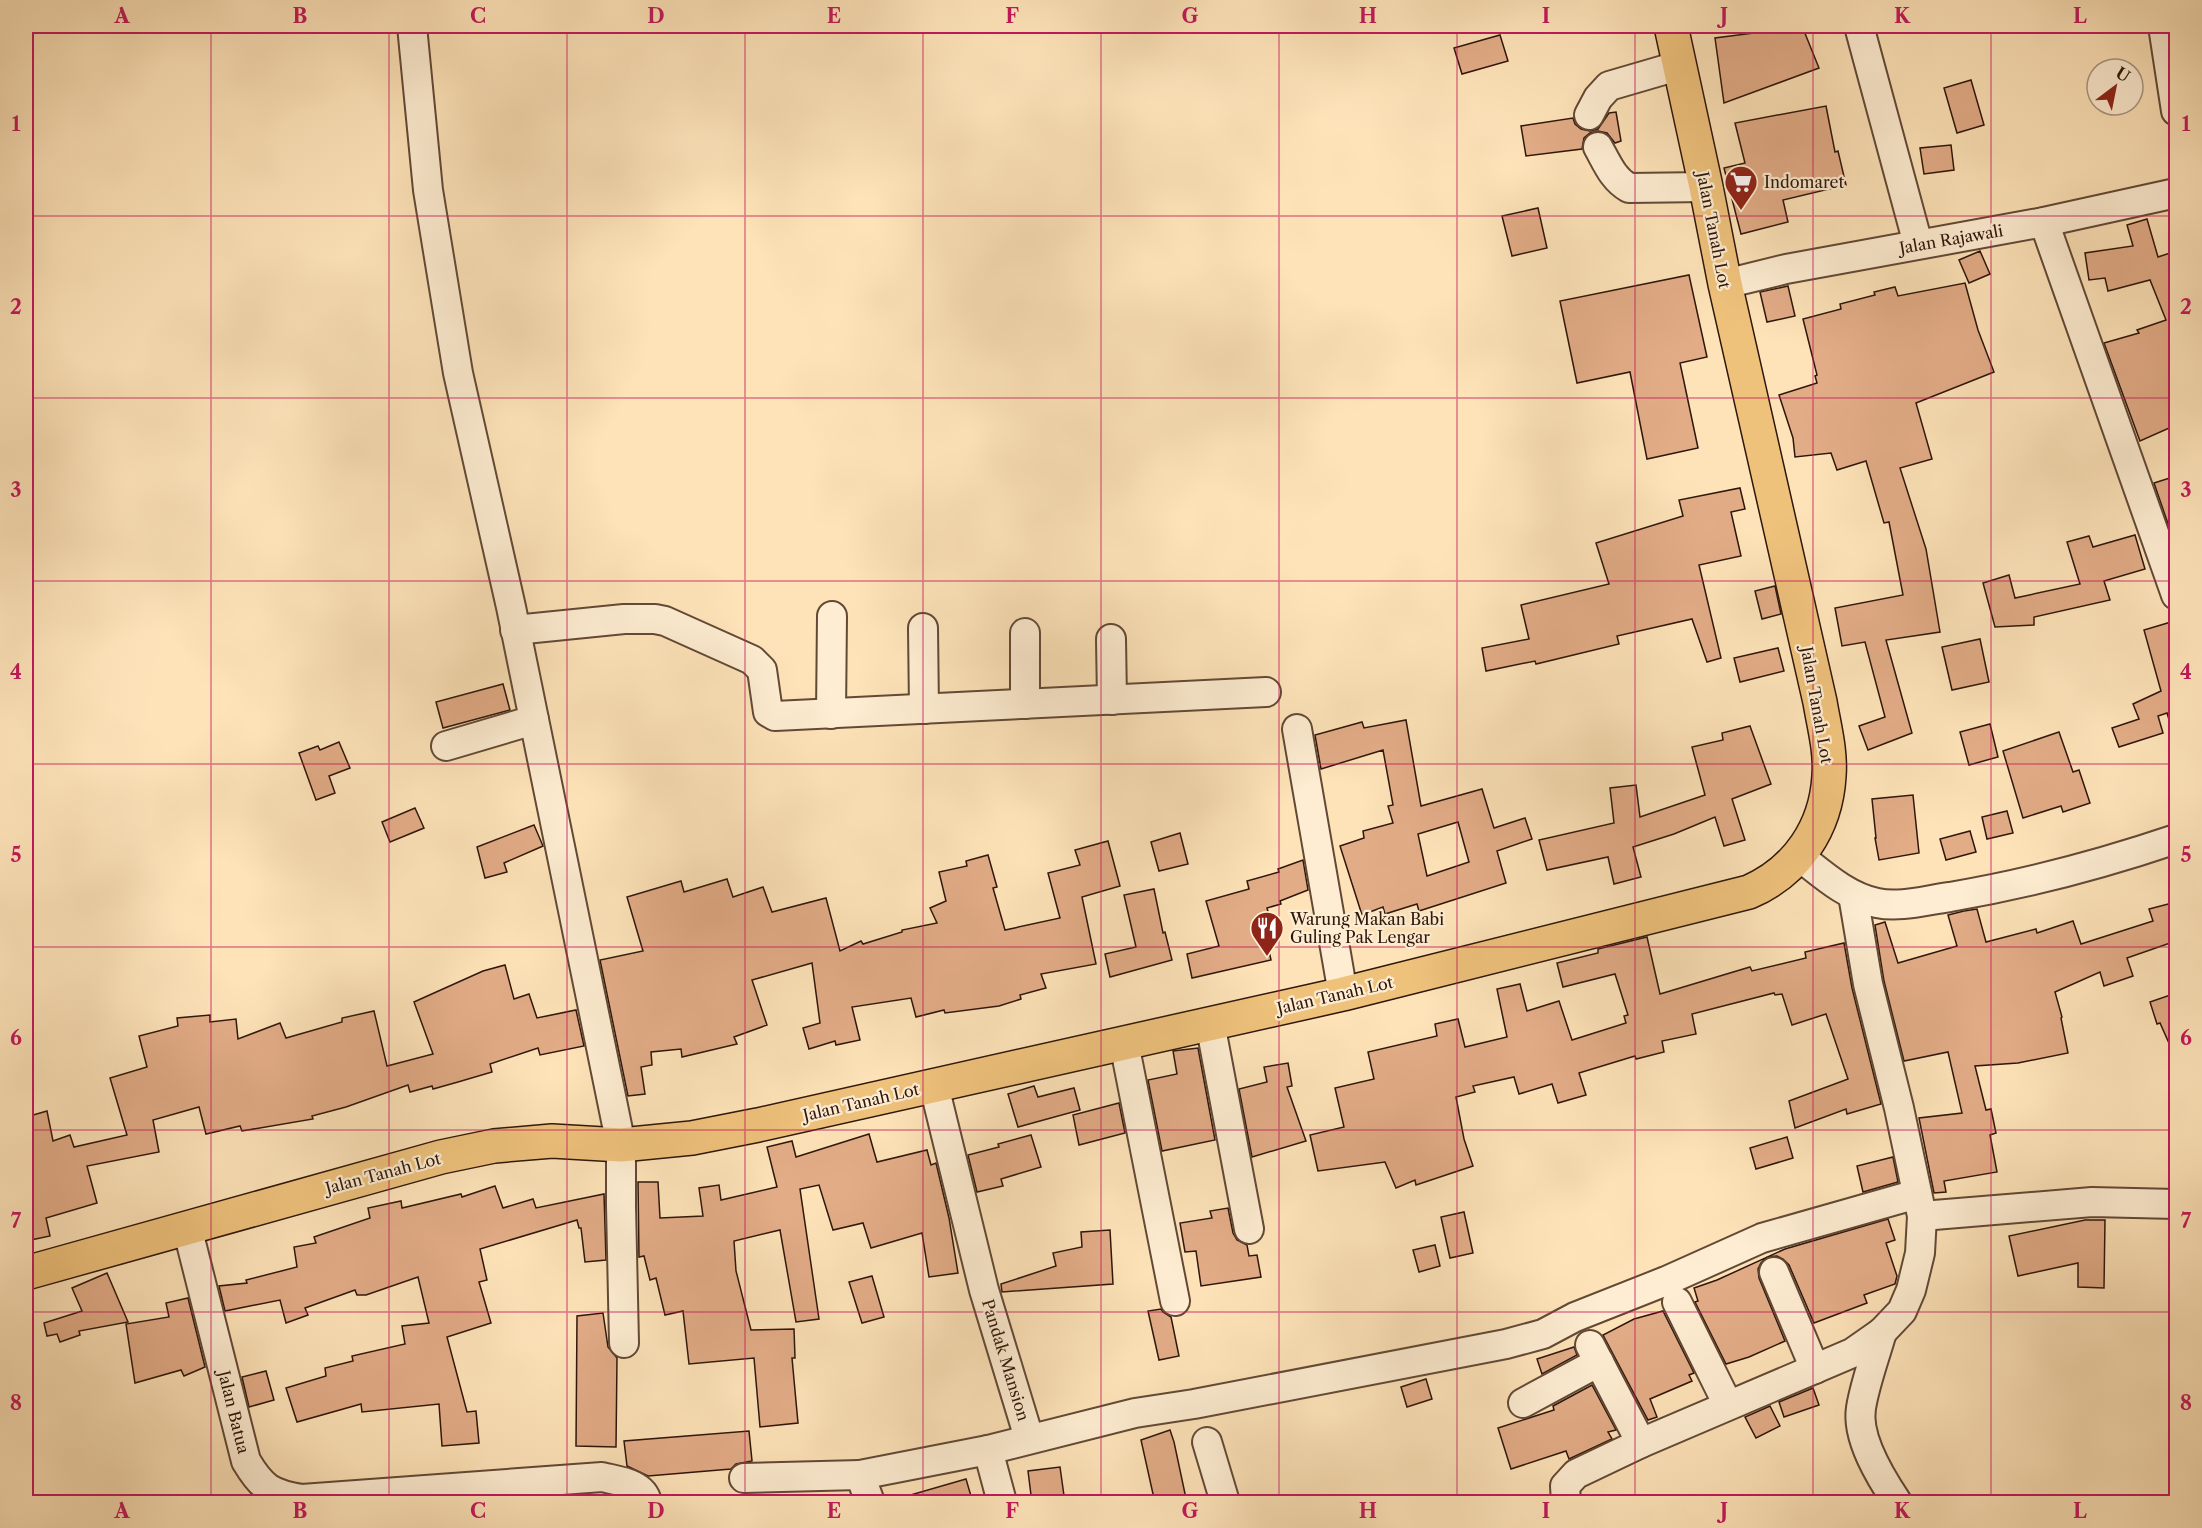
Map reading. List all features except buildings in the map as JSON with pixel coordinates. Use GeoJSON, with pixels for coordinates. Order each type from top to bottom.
{"type":"FeatureCollection","features":[{"type":"Feature","properties":{"kind":"main road","name":"Jalan Tanah Lot"},"geometry":{"type":"LineString","coordinates":[[26,1273],[441,1157],[494,1146],[552,1141],[621,1145],[692,1138],[1343,994],[1749,892],[1771,881],[1799,856],[1811,839],[1824,806],[1829,760],[1817,690],[1725,284],[1681,64],[1671,26]]}},
{"type":"Feature","properties":{"kind":"street"},"geometry":{"type":"LineString","coordinates":[[412,26],[428,189],[456,362],[534,720],[621,1145],[624,1343]]}},
{"type":"Feature","properties":{"kind":"street"},"geometry":{"type":"LineString","coordinates":[[1859,26],[1918,244]]}},
{"type":"Feature","properties":{"kind":"street"},"geometry":{"type":"LineString","coordinates":[[2163,26],[2176,111]]}},
{"type":"Feature","properties":{"kind":"street"},"geometry":{"type":"LineString","coordinates":[[1589,115],[1609,86],[1681,64]]}},
{"type":"Feature","properties":{"kind":"street"},"geometry":{"type":"LineString","coordinates":[[1598,147],[1620,183],[1629,188],[1706,187]]}},
{"type":"Feature","properties":{"kind":"street","name":"Jalan Rajawali"},"geometry":{"type":"LineString","coordinates":[[1725,284],[1786,269],[2044,222],[2176,193]]}},
{"type":"Feature","properties":{"kind":"street"},"geometry":{"type":"LineString","coordinates":[[2044,222],[2176,595]]}},
{"type":"Feature","properties":{"kind":"street"},"geometry":{"type":"LineString","coordinates":[[831,714],[832,616]]}},
{"type":"Feature","properties":{"kind":"street"},"geometry":{"type":"LineString","coordinates":[[515,630],[624,619],[665,621],[752,660],[762,670],[770,715],[924,710],[1266,692]]}},
{"type":"Feature","properties":{"kind":"street"},"geometry":{"type":"LineString","coordinates":[[923,628],[924,710]]}},
{"type":"Feature","properties":{"kind":"street"},"geometry":{"type":"LineString","coordinates":[[1025,633],[1025,704]]}},
{"type":"Feature","properties":{"kind":"street"},"geometry":{"type":"LineString","coordinates":[[1111,639],[1112,700]]}},
{"type":"Feature","properties":{"kind":"street"},"geometry":{"type":"LineString","coordinates":[[446,746],[534,720]]}},
{"type":"Feature","properties":{"kind":"street"},"geometry":{"type":"LineString","coordinates":[[1297,729],[1343,994]]}},
{"type":"Feature","properties":{"kind":"street"},"geometry":{"type":"LineString","coordinates":[[1799,856],[1853,895],[1877,903],[1898,905],[2009,887],[2119,859],[2176,839]]}},
{"type":"Feature","properties":{"kind":"street"},"geometry":{"type":"LineString","coordinates":[[1566,1503],[1566,1486],[1576,1474],[1641,1443],[1852,1353],[1882,1332],[1902,1311],[1911,1290],[1920,1252],[1919,1205],[1899,1108],[1869,984],[1853,895]]}},
{"type":"Feature","properties":{"kind":"street"},"geometry":{"type":"LineString","coordinates":[[1210,1023],[1249,1229]]}},
{"type":"Feature","properties":{"kind":"street"},"geometry":{"type":"LineString","coordinates":[[1124,1043],[1175,1301]]}},
{"type":"Feature","properties":{"kind":"street","name":"Pandak Mansion"},"geometry":{"type":"LineString","coordinates":[[744,1478],[860,1475],[988,1450],[1029,1438],[984,1290],[934,1086]]}},
{"type":"Feature","properties":{"kind":"street"},"geometry":{"type":"LineString","coordinates":[[1029,1438],[1135,1413],[1194,1404],[1543,1334],[1575,1317],[1666,1281],[1762,1238],[1919,1205],[2092,1202],[2176,1204]]}},
{"type":"Feature","properties":{"kind":"street","name":"Jalan Batua"},"geometry":{"type":"LineString","coordinates":[[187,1227],[246,1461],[257,1480],[267,1489],[282,1496],[302,1499],[448,1496],[577,1491],[602,1477],[634,1485],[646,1497],[647,1503]]}},
{"type":"Feature","properties":{"kind":"street"},"geometry":{"type":"LineString","coordinates":[[1774,1272],[1815,1369]]}},
{"type":"Feature","properties":{"kind":"street"},"geometry":{"type":"LineString","coordinates":[[1677,1302],[1728,1405]]}},
{"type":"Feature","properties":{"kind":"street"},"geometry":{"type":"LineString","coordinates":[[1882,1332],[1860,1410],[1863,1439],[1882,1480],[1897,1503]]}},
{"type":"Feature","properties":{"kind":"street"},"geometry":{"type":"LineString","coordinates":[[1523,1403],[1594,1354],[1641,1443]]}},
{"type":"Feature","properties":{"kind":"street"},"geometry":{"type":"LineString","coordinates":[[1208,1442],[1225,1503]]}},
{"type":"Feature","properties":{"kind":"street"},"geometry":{"type":"LineString","coordinates":[[988,1450],[1002,1503]]}},
{"type":"Feature","properties":{"kind":"street"},"geometry":{"type":"LineString","coordinates":[[860,1475],[870,1503]]}},
{"type":"Feature","properties":{"kind":"place","name":"Indomaret"},"geometry":{"type":"Point","coordinates":[1741,211]}},
{"type":"Feature","properties":{"kind":"place","name":"Warung Makan Babi Guling Pak Lengar"},"geometry":{"type":"Point","coordinates":[1267,957]}}]}
